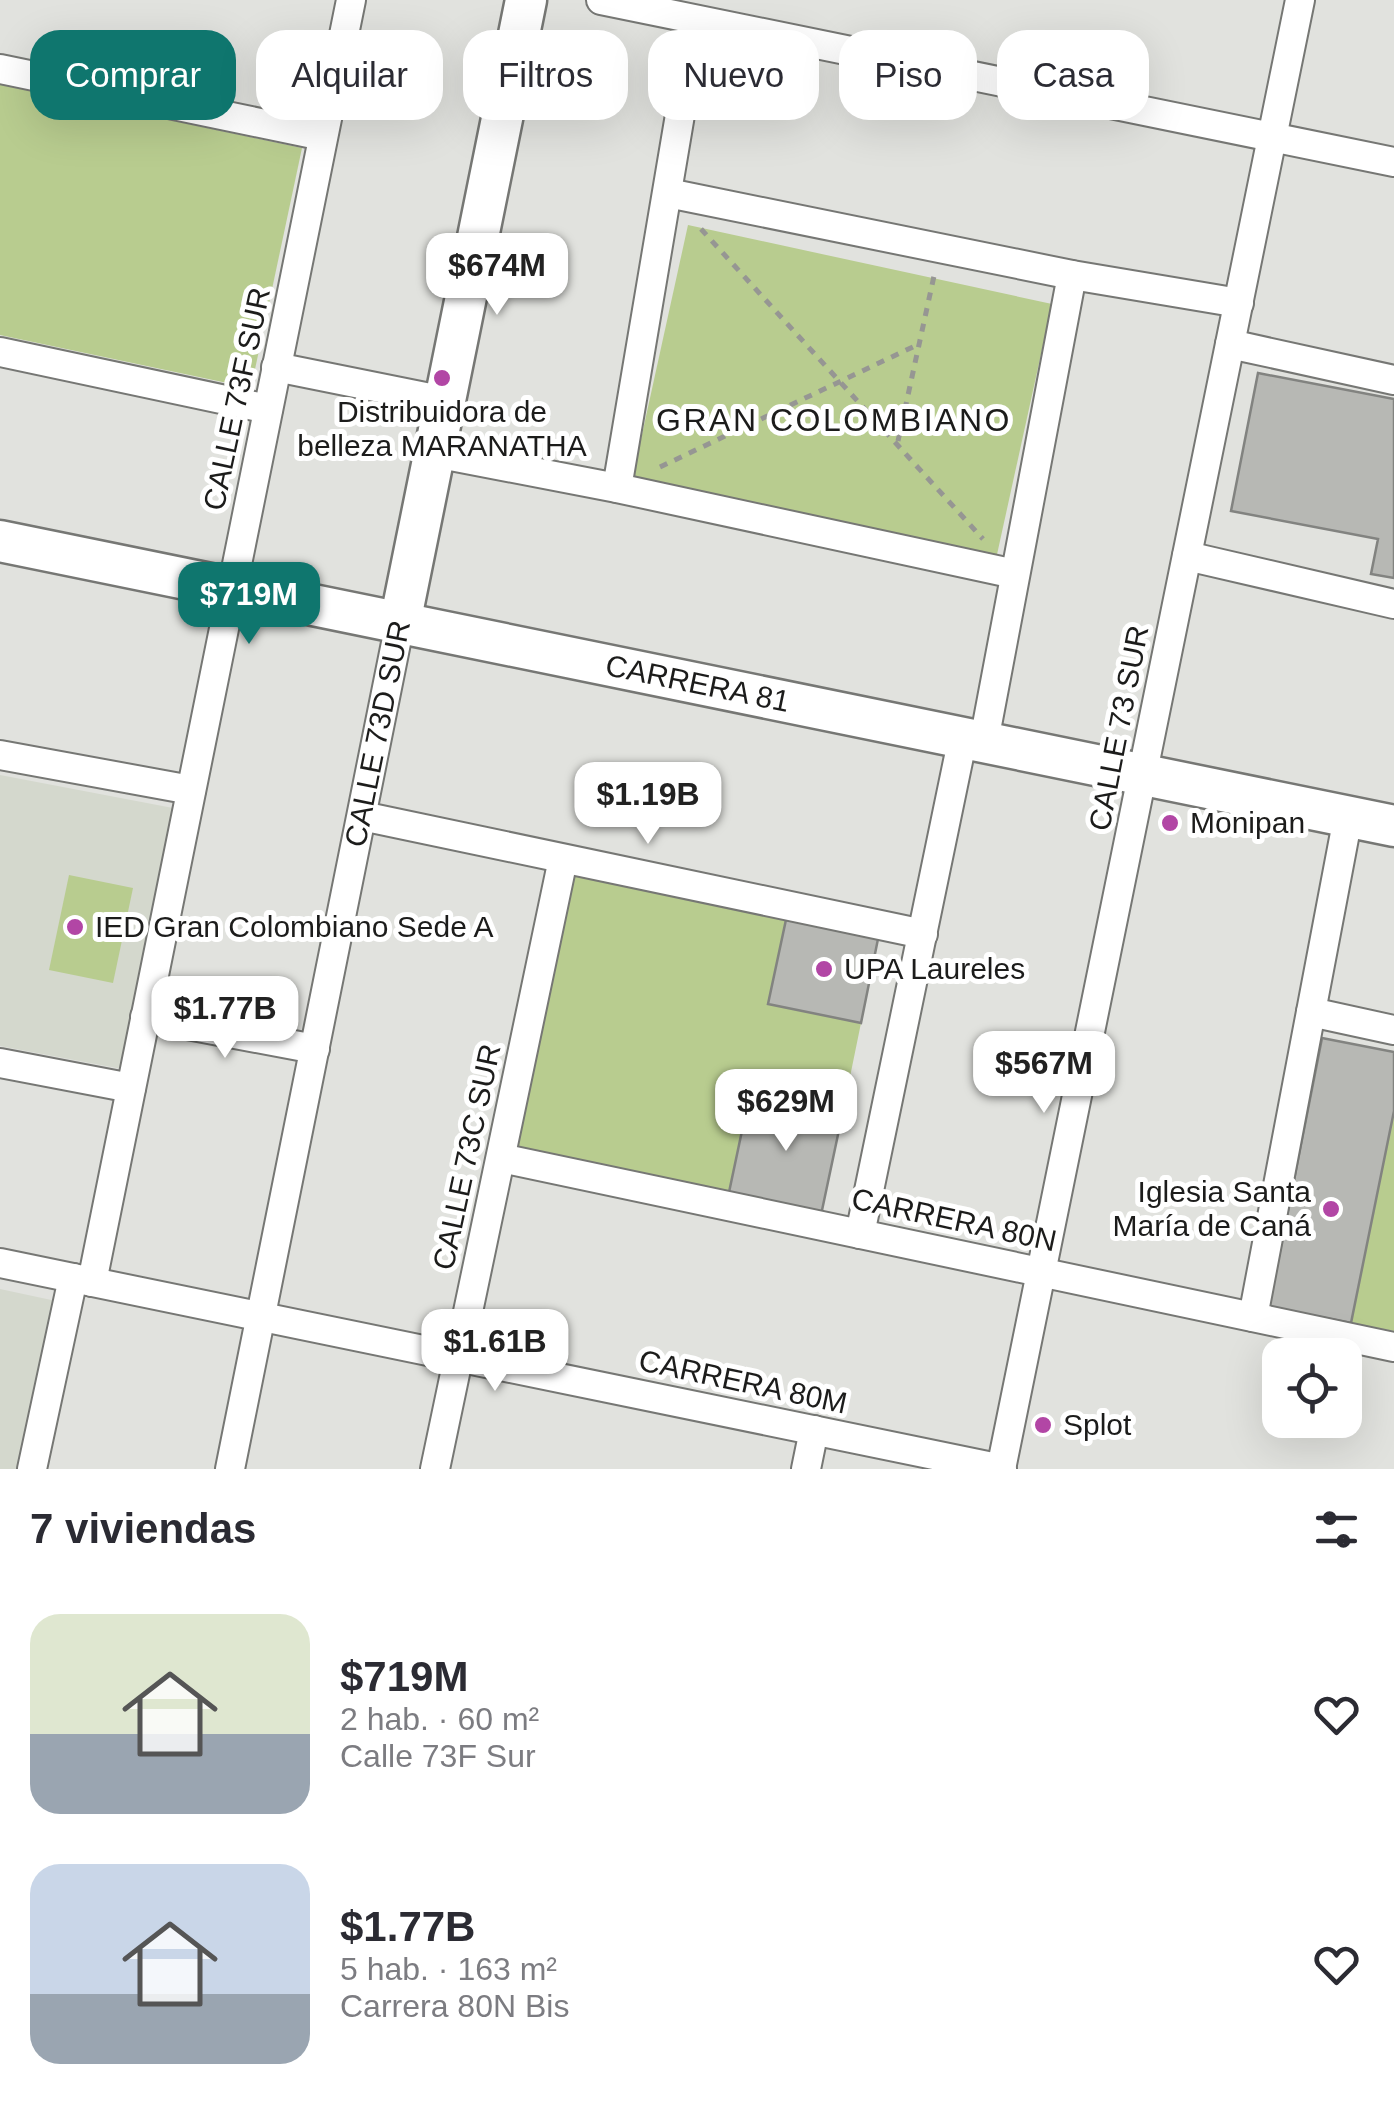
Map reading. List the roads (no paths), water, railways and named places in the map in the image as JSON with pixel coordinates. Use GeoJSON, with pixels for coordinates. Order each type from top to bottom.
{"type":"FeatureCollection","features":[{"type":"Feature","properties":{"kind":"street","name":"CALLE 73F SUR"},"geometry":{"type":"LineString","coordinates":[[32,1469],[131,1088],[351,0]]}},
{"type":"Feature","properties":{"kind":"street","name":"CALLE 73D SUR"},"geometry":{"type":"LineString","coordinates":[[230,1469],[526,0]]}},
{"type":"Feature","properties":{"kind":"street"},"geometry":{"type":"LineString","coordinates":[[601,0],[1394,162]]}},
{"type":"Feature","properties":{"kind":"street","name":"CALLE 73 SUR"},"geometry":{"type":"LineString","coordinates":[[1001,1469],[1300,0]]}},
{"type":"Feature","properties":{"kind":"street"},"geometry":{"type":"LineString","coordinates":[[617,488],[696,20]]}},
{"type":"Feature","properties":{"kind":"street"},"geometry":{"type":"LineString","coordinates":[[0,69],[323,136]]}},
{"type":"Feature","properties":{"kind":"street"},"geometry":{"type":"LineString","coordinates":[[668,194],[1072,276],[1239,304]]}},
{"type":"Feature","properties":{"kind":"street"},"geometry":{"type":"LineString","coordinates":[[860,1234],[922,934],[1015,574],[1072,276]]}},
{"type":"Feature","properties":{"kind":"street"},"geometry":{"type":"LineString","coordinates":[[1230,344],[1394,380]]}},
{"type":"Feature","properties":{"kind":"street"},"geometry":{"type":"LineString","coordinates":[[0,352],[268,409]]}},
{"type":"Feature","properties":{"kind":"street"},"geometry":{"type":"LineString","coordinates":[[276,367],[445,401]]}},
{"type":"Feature","properties":{"kind":"street"},"geometry":{"type":"LineString","coordinates":[[435,454],[617,488],[1015,574]]}},
{"type":"Feature","properties":{"kind":"street","name":"CARRERA 81"},"geometry":{"type":"LineString","coordinates":[[0,541],[1394,826]]}},
{"type":"Feature","properties":{"kind":"street"},"geometry":{"type":"LineString","coordinates":[[1187,556],[1394,604]]}},
{"type":"Feature","properties":{"kind":"street"},"geometry":{"type":"LineString","coordinates":[[0,754],[191,790]]}},
{"type":"Feature","properties":{"kind":"street"},"geometry":{"type":"LineString","coordinates":[[362,816],[922,934]]}},
{"type":"Feature","properties":{"kind":"street"},"geometry":{"type":"LineString","coordinates":[[1253,1317],[1348,816]]}},
{"type":"Feature","properties":{"kind":"street","name":"CALLE 73C SUR"},"geometry":{"type":"LineString","coordinates":[[435,1469],[563,859]]}},
{"type":"Feature","properties":{"kind":"street"},"geometry":{"type":"LineString","coordinates":[[1311,1012],[1394,1030]]}},
{"type":"Feature","properties":{"kind":"street"},"geometry":{"type":"LineString","coordinates":[[145,1017],[315,1049]]}},
{"type":"Feature","properties":{"kind":"street"},"geometry":{"type":"LineString","coordinates":[[0,1062],[131,1088]]}},
{"type":"Feature","properties":{"kind":"street","name":"CARRERA 80N"},"geometry":{"type":"LineString","coordinates":[[500,1158],[1394,1347]]}},
{"type":"Feature","properties":{"kind":"street","name":"CARRERA 80M"},"geometry":{"type":"LineString","coordinates":[[0,1263],[1001,1469]]}},
{"type":"Feature","properties":{"kind":"street"},"geometry":{"type":"LineString","coordinates":[[806,1469],[814,1430]]}},
{"type":"Feature","properties":{"kind":"place","name":"Distribuidora de belleza MARANATHA"},"geometry":{"type":"Point","coordinates":[442,378]}},
{"type":"Feature","properties":{"kind":"place","name":"Monipan"},"geometry":{"type":"Point","coordinates":[1170,823]}},
{"type":"Feature","properties":{"kind":"place","name":"IED Gran Colombiano Sede A"},"geometry":{"type":"Point","coordinates":[75,927]}},
{"type":"Feature","properties":{"kind":"place","name":"UPA Laureles"},"geometry":{"type":"Point","coordinates":[824,969]}},
{"type":"Feature","properties":{"kind":"place","name":"Iglesia Santa María de Caná"},"geometry":{"type":"Point","coordinates":[1331,1209]}},
{"type":"Feature","properties":{"kind":"place","name":"Splot"},"geometry":{"type":"Point","coordinates":[1043,1425]}},
{"type":"Feature","properties":{"kind":"district","name":"GRAN COLOMBIANO"},"geometry":{"type":"Point","coordinates":[834,420]}}]}
